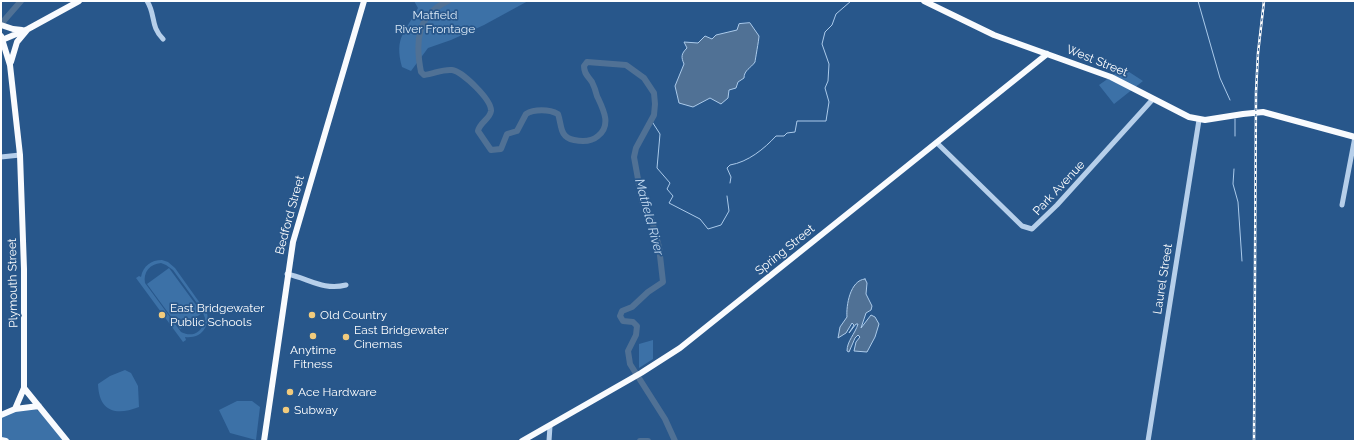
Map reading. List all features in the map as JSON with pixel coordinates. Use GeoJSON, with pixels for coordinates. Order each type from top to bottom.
{"type":"FeatureCollection","features":[{"type":"Feature","properties":{"kind":"main road"},"geometry":{"type":"LineString","coordinates":[[2,38],[28,29],[79,1]]}},
{"type":"Feature","properties":{"kind":"main road","name":"Bedford Street"},"geometry":{"type":"LineString","coordinates":[[264,441],[287,274],[302,208],[364,1]]}},
{"type":"Feature","properties":{"kind":"main road","name":"West Street"},"geometry":{"type":"LineString","coordinates":[[925,1],[994,34],[1110,77],[1179,113],[1199,120],[1216,119],[1249,113],[1265,113],[1355,137]]}},
{"type":"Feature","properties":{"kind":"main road"},"geometry":{"type":"LineString","coordinates":[[2,25],[15,30],[28,29]]}},
{"type":"Feature","properties":{"kind":"main road"},"geometry":{"type":"LineString","coordinates":[[10,65],[17,42],[28,29]]}},
{"type":"Feature","properties":{"kind":"main road","name":"Plymouth Street"},"geometry":{"type":"LineString","coordinates":[[2,38],[10,65],[20,155],[24,269],[24,388],[15,409]]}},
{"type":"Feature","properties":{"kind":"main road","name":"Spring Street"},"geometry":{"type":"LineString","coordinates":[[522,441],[633,378],[680,348],[1048,54]]}},
{"type":"Feature","properties":{"kind":"main road"},"geometry":{"type":"LineString","coordinates":[[24,388],[67,441]]}},
{"type":"Feature","properties":{"kind":"main road"},"geometry":{"type":"LineString","coordinates":[[1,415],[15,409],[39,406]]}},
{"type":"Feature","properties":{"kind":"main road"},"geometry":{"type":"LineString","coordinates":[[1,441],[6,441]]}},
{"type":"Feature","properties":{"kind":"street"},"geometry":{"type":"LineString","coordinates":[[147,1],[151,10],[156,31],[163,39]]}},
{"type":"Feature","properties":{"kind":"street","name":"Park Avenue"},"geometry":{"type":"LineString","coordinates":[[937,143],[1022,226],[1032,228],[1058,205],[1153,99]]}},
{"type":"Feature","properties":{"kind":"street","name":"Laurel Street"},"geometry":{"type":"LineString","coordinates":[[1148,441],[1199,120]]}},
{"type":"Feature","properties":{"kind":"street"},"geometry":{"type":"LineString","coordinates":[[1342,205],[1355,137]]}},
{"type":"Feature","properties":{"kind":"street"},"geometry":{"type":"LineString","coordinates":[[1,157],[20,155]]}},
{"type":"Feature","properties":{"kind":"street"},"geometry":{"type":"LineString","coordinates":[[287,274],[301,277],[329,287],[346,285]]}},
{"type":"Feature","properties":{"kind":"street"},"geometry":{"type":"LineString","coordinates":[[549,441],[550,426]]}},
{"type":"Feature","properties":{"kind":"green space","name":"Matfield River Frontage"},"geometry":{"type":"Polygon","coordinates":[[[414,1],[528,1],[484,25],[451,40],[428,48],[411,71],[402,67],[399,49],[402,36],[418,8],[414,1]]]}},
{"type":"Feature","properties":{"kind":"green space"},"geometry":{"type":"Polygon","coordinates":[[[1123,68],[1143,81],[1114,104],[1099,85],[1123,68]]]}},
{"type":"Feature","properties":{"kind":"green space"},"geometry":{"type":"Polygon","coordinates":[[[162,260],[168,262],[175,268],[207,313],[207,323],[203,331],[195,336],[185,337],[186,340],[183,342],[136,278],[139,276],[141,277],[148,264],[154,261],[162,260]],[[161,263],[148,269],[145,275],[145,283],[181,332],[185,334],[195,334],[200,330],[204,323],[205,318],[202,310],[173,270],[161,263]]]}},
{"type":"Feature","properties":{"kind":"green space"},"geometry":{"type":"Polygon","coordinates":[[[169,268],[202,313],[180,329],[147,284],[169,268]]]}},
{"type":"Feature","properties":{"kind":"green space"},"geometry":{"type":"Polygon","coordinates":[[[653,340],[653,359],[639,368],[639,344],[653,340]]]}},
{"type":"Feature","properties":{"kind":"green space"},"geometry":{"type":"Polygon","coordinates":[[[125,370],[131,373],[138,386],[139,407],[131,410],[116,411],[105,406],[99,393],[98,384],[110,376],[125,370]]]}},
{"type":"Feature","properties":{"kind":"green space"},"geometry":{"type":"Polygon","coordinates":[[[237,401],[252,401],[260,407],[256,440],[230,433],[219,410],[237,401]]]}},
{"type":"Feature","properties":{"kind":"green space"},"geometry":{"type":"Polygon","coordinates":[[[35,409],[40,412],[64,441],[20,441],[1,439],[1,417],[18,410],[35,409]]]}},
{"type":"Feature","properties":{"kind":"shaded area"},"geometry":{"type":"Polygon","coordinates":[[[750,23],[759,36],[755,62],[746,71],[744,78],[738,82],[736,88],[729,90],[728,98],[721,104],[710,98],[693,107],[679,103],[675,86],[684,64],[682,56],[687,48],[684,42],[698,43],[705,36],[712,39],[716,35],[737,30],[739,24],[750,23]]]}},
{"type":"Feature","properties":{"kind":"shaded area"},"geometry":{"type":"Polygon","coordinates":[[[865,279],[867,283],[866,294],[872,306],[871,310],[866,313],[861,328],[871,315],[875,317],[879,324],[875,337],[867,352],[854,351],[856,342],[860,337],[858,335],[855,338],[849,352],[847,351],[847,347],[858,324],[856,324],[849,333],[854,325],[852,323],[846,333],[838,338],[840,327],[847,317],[848,300],[852,289],[860,280],[865,279]]]}},
{"type":"Feature","properties":{"kind":"waterway"},"geometry":{"type":"LineString","coordinates":[[1,24],[21,1]]}},
{"type":"Feature","properties":{"kind":"waterway","name":"Matfield River"},"geometry":{"type":"LineString","coordinates":[[448,1],[438,7],[424,21],[418,50],[421,72],[424,75],[445,70],[452,70],[462,75],[482,93],[487,100],[491,111],[478,131],[491,150],[501,149],[507,134],[517,131],[526,114],[537,110],[546,110],[558,114],[563,133],[569,138],[577,141],[587,141],[598,136],[605,127],[605,117],[593,84],[586,75],[584,66],[587,62],[626,65],[644,78],[654,93],[654,115],[636,148],[634,157],[642,201],[652,221],[659,247],[663,282],[648,292],[632,307],[622,311],[620,316],[623,321],[633,322],[637,326],[636,335],[628,351],[630,364],[665,419],[675,441]]}},
{"type":"Feature","properties":{"kind":"waterway"},"geometry":{"type":"LineString","coordinates":[[730,183],[731,177],[727,168],[730,165],[749,158],[766,146],[776,136],[784,136],[787,133],[795,132],[797,121],[826,121],[829,102],[825,88],[828,81],[829,64],[822,44],[825,32],[832,25],[836,14],[851,1]]}},
{"type":"Feature","properties":{"kind":"waterway"},"geometry":{"type":"LineString","coordinates":[[1198,1],[1220,78],[1230,100]]}},
{"type":"Feature","properties":{"kind":"waterway"},"geometry":{"type":"LineString","coordinates":[[1235,119],[1235,136]]}},
{"type":"Feature","properties":{"kind":"waterway"},"geometry":{"type":"LineString","coordinates":[[651,120],[660,134],[657,168],[670,183],[667,189],[673,196],[669,203],[700,219],[708,229],[721,225],[729,211],[727,196]]}},
{"type":"Feature","properties":{"kind":"waterway"},"geometry":{"type":"LineString","coordinates":[[1234,169],[1233,184],[1238,202],[1242,261]]}},
{"type":"Feature","properties":{"kind":"waterway","name":"Matfield River"},"geometry":{"type":"LineString","coordinates":[[640,441],[648,441]]}},
{"type":"Feature","properties":{"kind":"railway"},"geometry":{"type":"LineString","coordinates":[[1254,441],[1256,92],[1258,53],[1264,1]]}},
{"type":"Feature","properties":{"kind":"place","name":"East Bridgewater Public Schools"},"geometry":{"type":"Point","coordinates":[162,315]}},
{"type":"Feature","properties":{"kind":"place","name":"Old Country"},"geometry":{"type":"Point","coordinates":[312,315]}},
{"type":"Feature","properties":{"kind":"place","name":"Anytime Fitness"},"geometry":{"type":"Point","coordinates":[313,336]}},
{"type":"Feature","properties":{"kind":"place","name":"East Bridgewater Cinemas"},"geometry":{"type":"Point","coordinates":[346,337]}},
{"type":"Feature","properties":{"kind":"place","name":"Ace Hardware"},"geometry":{"type":"Point","coordinates":[290,392]}},
{"type":"Feature","properties":{"kind":"place","name":"Subway"},"geometry":{"type":"Point","coordinates":[286,410]}}]}
